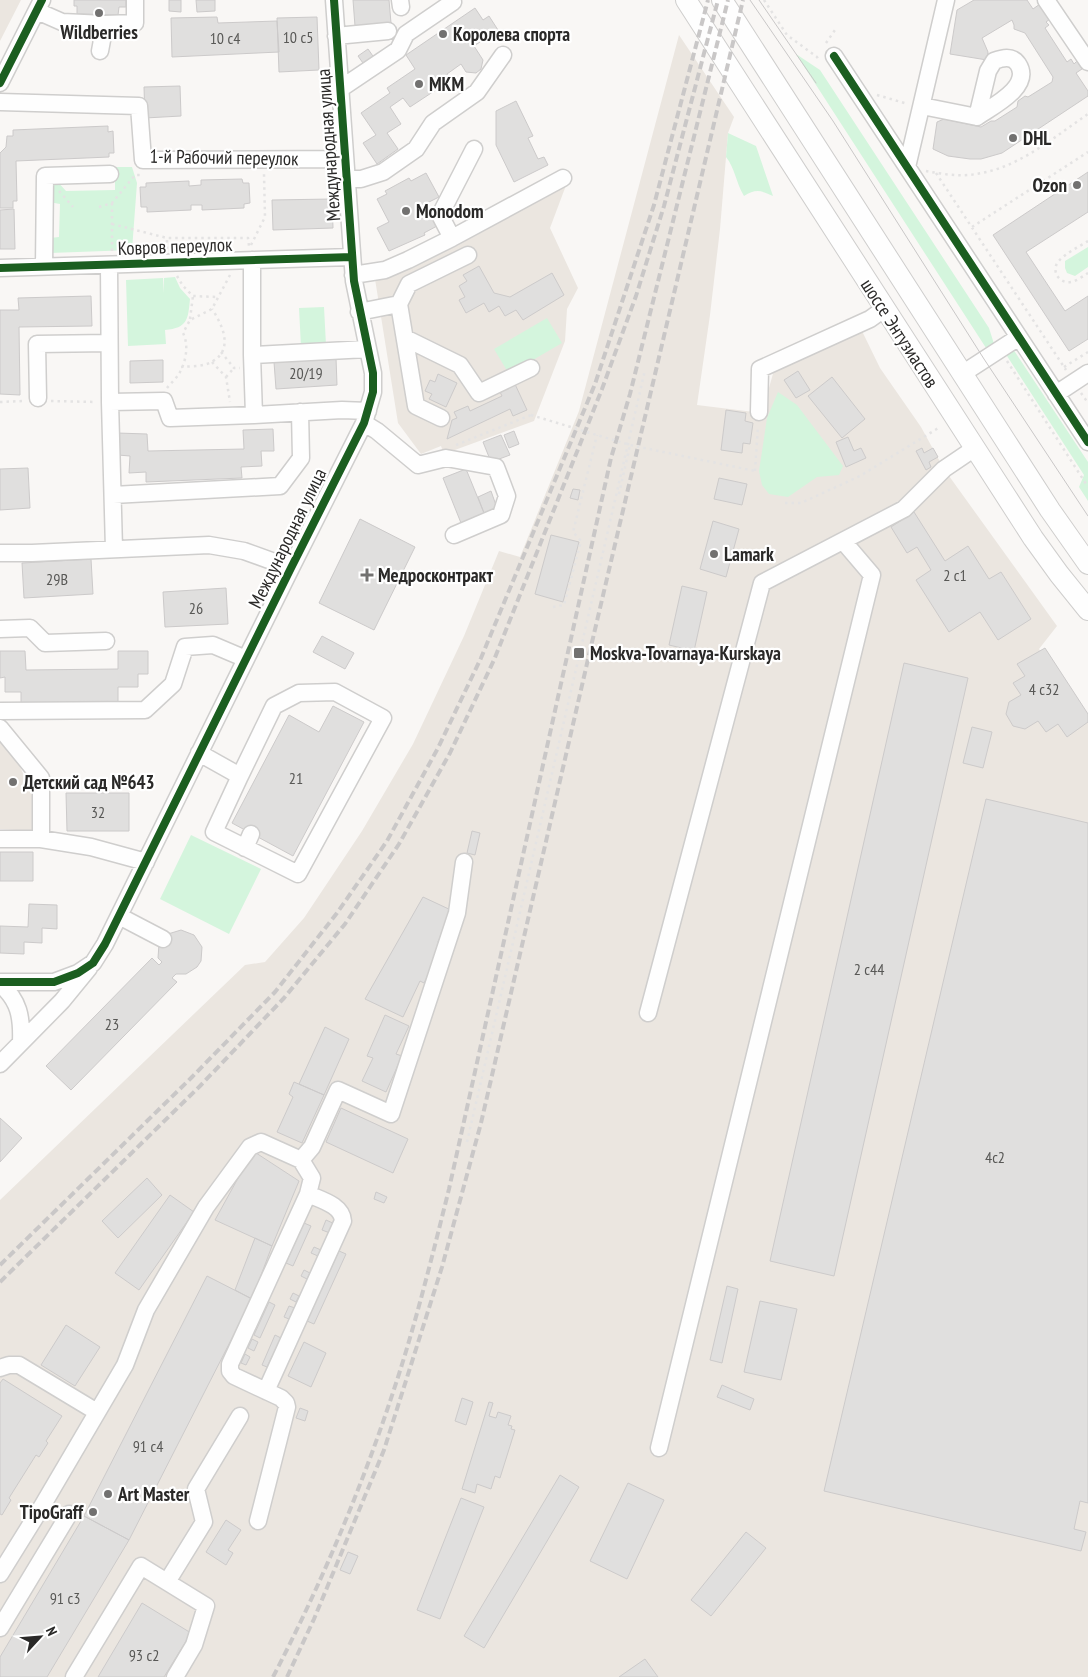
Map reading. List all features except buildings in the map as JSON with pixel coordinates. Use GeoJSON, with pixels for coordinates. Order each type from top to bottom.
{"type":"FeatureCollection","features":[{"type":"Feature","properties":{"kind":"main road","name":"шоссе Энтузиастов"},"geometry":{"type":"LineString","coordinates":[[686,0],[1033,538],[1088,610]]}},
{"type":"Feature","properties":{"kind":"main road","name":"шоссе Энтузиастов"},"geometry":{"type":"LineString","coordinates":[[725,5],[1050,510],[1088,564]]}},
{"type":"Feature","properties":{"kind":"street"},"geometry":{"type":"LineString","coordinates":[[2,77],[39,5],[62,22],[134,23],[135,0]]}},
{"type":"Feature","properties":{"kind":"street","name":"Международная улица"},"geometry":{"type":"LineString","coordinates":[[0,983],[54,982],[78,973],[93,962],[105,944],[366,417],[373,392],[373,373],[353,275],[334,0]]}},
{"type":"Feature","properties":{"kind":"street"},"geometry":{"type":"LineString","coordinates":[[907,167],[922,107],[947,29],[946,0]]}},
{"type":"Feature","properties":{"kind":"street"},"geometry":{"type":"LineString","coordinates":[[1046,0],[1088,62]]}},
{"type":"Feature","properties":{"kind":"street"},"geometry":{"type":"LineString","coordinates":[[340,90],[398,50],[406,34],[453,2]]}},
{"type":"Feature","properties":{"kind":"street"},"geometry":{"type":"LineString","coordinates":[[100,51],[105,24]]}},
{"type":"Feature","properties":{"kind":"street"},"geometry":{"type":"LineString","coordinates":[[336,36],[388,31]]}},
{"type":"Feature","properties":{"kind":"street"},"geometry":{"type":"LineString","coordinates":[[346,179],[361,179],[383,172],[416,149],[433,123],[477,92],[503,55]]}},
{"type":"Feature","properties":{"kind":"street"},"geometry":{"type":"LineString","coordinates":[[828,60],[858,93],[1088,442]]}},
{"type":"Feature","properties":{"kind":"street","name":"1-й Рабочий переулок"},"geometry":{"type":"LineString","coordinates":[[0,102],[139,106],[143,160],[345,159]]}},
{"type":"Feature","properties":{"kind":"street"},"geometry":{"type":"LineString","coordinates":[[922,107],[977,117]]}},
{"type":"Feature","properties":{"kind":"street"},"geometry":{"type":"LineString","coordinates":[[452,238],[440,215],[474,149]]}},
{"type":"Feature","properties":{"kind":"street"},"geometry":{"type":"LineString","coordinates":[[44,267],[45,176],[110,174]]}},
{"type":"Feature","properties":{"kind":"street"},"geometry":{"type":"LineString","coordinates":[[353,275],[385,270],[452,238],[563,178]]}},
{"type":"Feature","properties":{"kind":"street"},"geometry":{"type":"LineString","coordinates":[[250,253],[254,415]]}},
{"type":"Feature","properties":{"kind":"street","name":"Ковров переулок"},"geometry":{"type":"LineString","coordinates":[[0,268],[44,267],[110,259],[250,253],[352,257]]}},
{"type":"Feature","properties":{"kind":"street"},"geometry":{"type":"LineString","coordinates":[[441,418],[416,406],[399,304],[409,284],[468,255]]}},
{"type":"Feature","properties":{"kind":"street"},"geometry":{"type":"LineString","coordinates":[[110,259],[109,343],[114,549]]}},
{"type":"Feature","properties":{"kind":"street"},"geometry":{"type":"LineString","coordinates":[[360,312],[399,304]]}},
{"type":"Feature","properties":{"kind":"street"},"geometry":{"type":"LineString","coordinates":[[759,412],[760,369],[870,319],[884,309]]}},
{"type":"Feature","properties":{"kind":"street"},"geometry":{"type":"LineString","coordinates":[[962,374],[1019,337]]}},
{"type":"Feature","properties":{"kind":"street"},"geometry":{"type":"LineString","coordinates":[[405,338],[460,365],[479,392],[531,368]]}},
{"type":"Feature","properties":{"kind":"street"},"geometry":{"type":"LineString","coordinates":[[38,400],[37,344],[109,343]]}},
{"type":"Feature","properties":{"kind":"street"},"geometry":{"type":"LineString","coordinates":[[253,361],[367,349]]}},
{"type":"Feature","properties":{"kind":"street"},"geometry":{"type":"LineString","coordinates":[[1056,394],[1088,373]]}},
{"type":"Feature","properties":{"kind":"street"},"geometry":{"type":"LineString","coordinates":[[110,402],[164,401],[170,418],[300,412],[366,417],[377,431],[418,465],[446,458],[496,467],[507,496],[501,516],[454,535]]}},
{"type":"Feature","properties":{"kind":"street"},"geometry":{"type":"LineString","coordinates":[[113,495],[280,486],[302,458],[300,412]]}},
{"type":"Feature","properties":{"kind":"street"},"geometry":{"type":"LineString","coordinates":[[648,1013],[762,583],[904,509],[944,469],[975,448]]}},
{"type":"Feature","properties":{"kind":"street"},"geometry":{"type":"LineString","coordinates":[[659,1448],[872,575],[843,541]]}},
{"type":"Feature","properties":{"kind":"street"},"geometry":{"type":"LineString","coordinates":[[0,552],[209,545],[244,551],[291,568]]}},
{"type":"Feature","properties":{"kind":"street"},"geometry":{"type":"LineString","coordinates":[[0,629],[30,628],[45,643],[106,641]]}},
{"type":"Feature","properties":{"kind":"street"},"geometry":{"type":"LineString","coordinates":[[0,711],[145,710],[173,684],[185,647],[213,646],[246,659]]}},
{"type":"Feature","properties":{"kind":"street"},"geometry":{"type":"LineString","coordinates":[[334,692],[383,718],[298,874],[277,855],[248,841],[214,832],[240,776],[274,706],[299,693],[334,692]]}},
{"type":"Feature","properties":{"kind":"street"},"geometry":{"type":"LineString","coordinates":[[0,728],[41,778],[40,839]]}},
{"type":"Feature","properties":{"kind":"street"},"geometry":{"type":"LineString","coordinates":[[199,754],[240,776]]}},
{"type":"Feature","properties":{"kind":"street"},"geometry":{"type":"LineString","coordinates":[[0,839],[40,839],[91,847],[146,862]]}},
{"type":"Feature","properties":{"kind":"street"},"geometry":{"type":"LineString","coordinates":[[301,1160],[312,1147],[338,1090],[391,1114],[457,913],[464,862]]}},
{"type":"Feature","properties":{"kind":"street"},"geometry":{"type":"LineString","coordinates":[[119,916],[163,938]]}},
{"type":"Feature","properties":{"kind":"street"},"geometry":{"type":"LineString","coordinates":[[0,1064],[62,1001],[93,962]]}},
{"type":"Feature","properties":{"kind":"street"},"geometry":{"type":"LineString","coordinates":[[0,983],[13,996],[18,1008],[22,1024],[21,1042]]}},
{"type":"Feature","properties":{"kind":"street"},"geometry":{"type":"LineString","coordinates":[[0,1574],[125,1365],[146,1310],[206,1207],[250,1147],[257,1142],[265,1142],[301,1160],[312,1178],[308,1194],[230,1364],[230,1371],[234,1376],[284,1400],[286,1404],[287,1412],[258,1521]]}},
{"type":"Feature","properties":{"kind":"street"},"geometry":{"type":"LineString","coordinates":[[266,1391],[343,1221],[343,1216],[337,1208],[308,1194]]}},
{"type":"Feature","properties":{"kind":"street"},"geometry":{"type":"LineString","coordinates":[[0,1368],[9,1365],[19,1365],[97,1412]]}},
{"type":"Feature","properties":{"kind":"street"},"geometry":{"type":"LineString","coordinates":[[168,1582],[204,1522],[196,1489],[240,1416]]}},
{"type":"Feature","properties":{"kind":"street"},"geometry":{"type":"LineString","coordinates":[[0,1628],[68,1514]]}},
{"type":"Feature","properties":{"kind":"street"},"geometry":{"type":"LineString","coordinates":[[74,1677],[141,1566],[206,1606],[194,1645],[175,1677]]}},
{"type":"Feature","properties":{"kind":"path"},"geometry":{"type":"LineString","coordinates":[[764,0],[787,35],[817,57],[828,60]]}},
{"type":"Feature","properties":{"kind":"path"},"geometry":{"type":"LineString","coordinates":[[858,93],[872,94],[922,107]]}},
{"type":"Feature","properties":{"kind":"path"},"geometry":{"type":"LineString","coordinates":[[907,167],[936,173],[975,174],[1001,168],[1017,161],[1088,114]]}},
{"type":"Feature","properties":{"kind":"path"},"geometry":{"type":"LineString","coordinates":[[972,227],[1088,152]]}},
{"type":"Feature","properties":{"kind":"path"},"geometry":{"type":"LineString","coordinates":[[250,253],[265,217],[263,160]]}},
{"type":"Feature","properties":{"kind":"path"},"geometry":{"type":"LineString","coordinates":[[936,173],[1088,403]]}},
{"type":"Feature","properties":{"kind":"path"},"geometry":{"type":"LineString","coordinates":[[99,207],[112,203],[135,175],[145,175]]}},
{"type":"Feature","properties":{"kind":"path"},"geometry":{"type":"LineString","coordinates":[[58,190],[73,208]]}},
{"type":"Feature","properties":{"kind":"path"},"geometry":{"type":"LineString","coordinates":[[110,259],[112,203]]}},
{"type":"Feature","properties":{"kind":"path"},"geometry":{"type":"LineString","coordinates":[[112,224],[167,238],[248,238],[250,253]]}},
{"type":"Feature","properties":{"kind":"path"},"geometry":{"type":"LineString","coordinates":[[167,238],[167,249],[174,256],[177,275],[183,286],[193,296],[217,298]]}},
{"type":"Feature","properties":{"kind":"path"},"geometry":{"type":"LineString","coordinates":[[1088,241],[1059,260],[1056,273],[1060,280],[1066,283],[1073,282],[1088,273]]}},
{"type":"Feature","properties":{"kind":"path"},"geometry":{"type":"LineString","coordinates":[[190,320],[212,308],[231,274]]}},
{"type":"Feature","properties":{"kind":"path"},"geometry":{"type":"LineString","coordinates":[[159,401],[180,373],[182,367],[187,350],[186,339],[183,333],[190,320],[193,296]]}},
{"type":"Feature","properties":{"kind":"path"},"geometry":{"type":"LineString","coordinates":[[182,367],[212,362],[224,347],[225,334],[212,308]]}},
{"type":"Feature","properties":{"kind":"path"},"geometry":{"type":"LineString","coordinates":[[999,349],[1088,487]]}},
{"type":"Feature","properties":{"kind":"path"},"geometry":{"type":"LineString","coordinates":[[221,352],[234,368]]}},
{"type":"Feature","properties":{"kind":"path"},"geometry":{"type":"LineString","coordinates":[[1064,367],[1088,352]]}},
{"type":"Feature","properties":{"kind":"path"},"geometry":{"type":"LineString","coordinates":[[226,377],[234,368],[253,361]]}},
{"type":"Feature","properties":{"kind":"path"},"geometry":{"type":"LineString","coordinates":[[212,362],[226,377],[232,416]]}},
{"type":"Feature","properties":{"kind":"path"},"geometry":{"type":"LineString","coordinates":[[467,1142],[645,370]]}},
{"type":"Feature","properties":{"kind":"path"},"geometry":{"type":"LineString","coordinates":[[1084,397],[1088,395]]}},
{"type":"Feature","properties":{"kind":"path"},"geometry":{"type":"LineString","coordinates":[[0,402],[38,400],[110,402]]}},
{"type":"Feature","properties":{"kind":"path"},"geometry":{"type":"LineString","coordinates":[[451,447],[531,415],[630,445],[755,472],[759,412]]}},
{"type":"Feature","properties":{"kind":"path"},"geometry":{"type":"LineString","coordinates":[[785,503],[801,503],[860,476],[940,427]]}},
{"type":"Feature","properties":{"kind":"path"},"geometry":{"type":"LineString","coordinates":[[552,607],[564,605],[581,541],[573,532],[598,435]]}},
{"type":"Feature","properties":{"kind":"path"},"geometry":{"type":"LineString","coordinates":[[619,494],[630,445]]}},
{"type":"Feature","properties":{"kind":"shaded area"},"geometry":{"type":"Polygon","coordinates":[[[0,0],[21,0],[0,41],[0,0]]]}},
{"type":"Feature","properties":{"kind":"shaded area"},"geometry":{"type":"Polygon","coordinates":[[[679,35],[734,117],[728,133],[720,229],[697,405],[762,413],[774,370],[861,329],[880,368],[921,427],[944,469],[1057,626],[1039,649],[1088,721],[1088,1677],[0,1677],[0,1200],[245,965],[265,962],[304,918],[362,831],[413,744],[464,636],[499,551],[520,557],[579,411],[679,35]]]}},
{"type":"Feature","properties":{"kind":"shaded area"},"geometry":{"type":"Polygon","coordinates":[[[568,180],[550,228],[578,288],[567,309],[565,341],[534,421],[444,454],[441,446],[421,454],[398,423],[375,279],[568,180]]]}},
{"type":"Feature","properties":{"kind":"shaded area","name":"Детский сад №643"},"geometry":{"type":"Polygon","coordinates":[[[0,741],[19,764],[34,800],[33,831],[0,829],[0,741]]]}},
{"type":"Feature","properties":{"kind":"green space"},"geometry":{"type":"Polygon","coordinates":[[[796,54],[820,70],[989,328],[995,347],[988,351],[796,54]]]}},
{"type":"Feature","properties":{"kind":"green space"},"geometry":{"type":"Polygon","coordinates":[[[728,133],[756,146],[773,196],[758,191],[744,196],[726,157],[728,133]]]}},
{"type":"Feature","properties":{"kind":"green space"},"geometry":{"type":"Polygon","coordinates":[[[115,167],[132,167],[137,183],[132,250],[50,253],[50,238],[59,237],[60,204],[49,202],[50,187],[56,180],[66,191],[115,190],[115,167]]]}},
{"type":"Feature","properties":{"kind":"green space"},"geometry":{"type":"Polygon","coordinates":[[[1088,247],[1088,267],[1075,276],[1067,273],[1065,261],[1088,247]]]}},
{"type":"Feature","properties":{"kind":"green space"},"geometry":{"type":"Polygon","coordinates":[[[175,277],[180,288],[190,299],[185,321],[178,327],[165,330],[166,344],[128,346],[126,280],[163,278],[164,293],[164,278],[175,277]]]}},
{"type":"Feature","properties":{"kind":"green space"},"geometry":{"type":"Polygon","coordinates":[[[324,307],[326,345],[301,347],[299,308],[324,307]]]}},
{"type":"Feature","properties":{"kind":"green space"},"geometry":{"type":"Polygon","coordinates":[[[547,318],[562,343],[509,374],[494,349],[547,318]]]}},
{"type":"Feature","properties":{"kind":"green space"},"geometry":{"type":"Polygon","coordinates":[[[1013,349],[1088,462],[1088,501],[1079,487],[1084,475],[1007,356],[1006,351],[1013,349]]]}},
{"type":"Feature","properties":{"kind":"green space"},"geometry":{"type":"Polygon","coordinates":[[[778,392],[797,405],[843,466],[839,475],[817,477],[788,497],[769,494],[762,485],[759,471],[767,418],[778,392]]]}},
{"type":"Feature","properties":{"kind":"green space"},"geometry":{"type":"Polygon","coordinates":[[[191,835],[261,869],[229,934],[160,899],[191,835]]]}},
{"type":"Feature","properties":{"kind":"tram line"},"geometry":{"type":"LineString","coordinates":[[750,0],[833,121],[984,359],[1088,516]]}},
{"type":"Feature","properties":{"kind":"tram line"},"geometry":{"type":"LineString","coordinates":[[759,0],[816,83]]}},
{"type":"Feature","properties":{"kind":"railway"},"geometry":{"type":"LineString","coordinates":[[0,1265],[191,1078],[275,992],[337,913],[387,841],[438,748],[481,658],[595,384],[654,205],[708,0]]}},
{"type":"Feature","properties":{"kind":"railway"},"geometry":{"type":"LineString","coordinates":[[0,1282],[200,1086],[284,998],[345,924],[399,844],[450,753],[494,660],[602,389],[636,296],[664,206],[718,0]]}},
{"type":"Feature","properties":{"kind":"railway"},"geometry":{"type":"LineString","coordinates":[[273,1677],[311,1600],[362,1480],[391,1399],[422,1295],[449,1189],[611,458],[630,394],[728,0]]}},
{"type":"Feature","properties":{"kind":"railway"},"geometry":{"type":"LineString","coordinates":[[287,1677],[314,1619],[384,1450],[442,1267],[481,1123],[743,0]]}},
{"type":"Feature","properties":{"kind":"cycle path"},"geometry":{"type":"LineString","coordinates":[[0,83],[42,0]]}},
{"type":"Feature","properties":{"kind":"cycle path"},"geometry":{"type":"LineString","coordinates":[[0,982],[54,982],[78,973],[93,963],[105,944],[364,423],[373,392],[373,373],[354,281],[334,0]]}},
{"type":"Feature","properties":{"kind":"cycle path"},"geometry":{"type":"LineString","coordinates":[[834,56],[1088,442]]}},
{"type":"Feature","properties":{"kind":"cycle path"},"geometry":{"type":"LineString","coordinates":[[0,268],[352,257]]}},
{"type":"Feature","properties":{"kind":"place","name":"Wildberries"},"geometry":{"type":"Point","coordinates":[99,13]}},
{"type":"Feature","properties":{"kind":"place","name":"Королева спорта"},"geometry":{"type":"Point","coordinates":[443,34]}},
{"type":"Feature","properties":{"kind":"place","name":"МКМ"},"geometry":{"type":"Point","coordinates":[419,84]}},
{"type":"Feature","properties":{"kind":"place","name":"DHL"},"geometry":{"type":"Point","coordinates":[1013,138]}},
{"type":"Feature","properties":{"kind":"place","name":"Ozon"},"geometry":{"type":"Point","coordinates":[1077,185]}},
{"type":"Feature","properties":{"kind":"place","name":"Monodom"},"geometry":{"type":"Point","coordinates":[406,211]}},
{"type":"Feature","properties":{"kind":"place","name":"Lamark"},"geometry":{"type":"Point","coordinates":[714,554]}},
{"type":"Feature","properties":{"kind":"place","name":"Медросконтракт"},"geometry":{"type":"Point","coordinates":[367,575]}},
{"type":"Feature","properties":{"kind":"place","name":"Moskva-Tovarnaya-Kurskaya"},"geometry":{"type":"Point","coordinates":[579,653]}},
{"type":"Feature","properties":{"kind":"place","name":"Детский сад №643"},"geometry":{"type":"Point","coordinates":[13,782]}},
{"type":"Feature","properties":{"kind":"place","name":"Art Master"},"geometry":{"type":"Point","coordinates":[108,1494]}},
{"type":"Feature","properties":{"kind":"place","name":"TipoGraff"},"geometry":{"type":"Point","coordinates":[93,1512]}}]}
